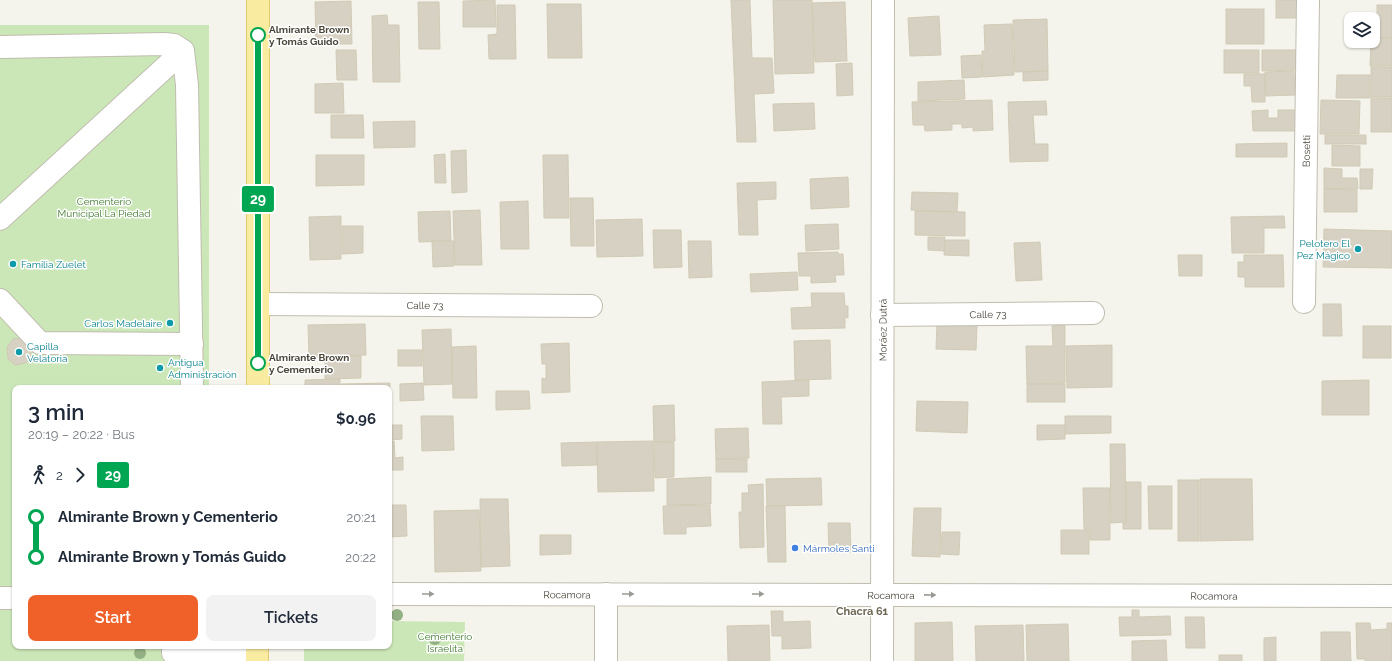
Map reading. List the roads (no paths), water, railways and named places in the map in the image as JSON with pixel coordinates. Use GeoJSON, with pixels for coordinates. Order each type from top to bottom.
{"type":"FeatureCollection","features":[{"type":"Feature","properties":{"kind":"main road"},"geometry":{"type":"LineString","coordinates":[[258,0],[258,385]]}},
{"type":"Feature","properties":{"kind":"street","name":"Moráez Dutrá"},"geometry":{"type":"LineString","coordinates":[[882,661],[883,0]]}},
{"type":"Feature","properties":{"kind":"street","name":"Bosetti"},"geometry":{"type":"LineString","coordinates":[[1304,302],[1308,0]]}},
{"type":"Feature","properties":{"kind":"street"},"geometry":{"type":"LineString","coordinates":[[0,47],[164,44],[174,45],[183,51],[187,85],[192,385]]}},
{"type":"Feature","properties":{"kind":"street"},"geometry":{"type":"LineString","coordinates":[[0,219],[183,51]]}},
{"type":"Feature","properties":{"kind":"street"},"geometry":{"type":"LineString","coordinates":[[0,300],[40,343],[192,344]]}},
{"type":"Feature","properties":{"kind":"street","name":"Calle 73"},"geometry":{"type":"LineString","coordinates":[[258,304],[592,306]]}},
{"type":"Feature","properties":{"kind":"street","name":"Calle 73"},"geometry":{"type":"LineString","coordinates":[[882,315],[1094,313]]}},
{"type":"Feature","properties":{"kind":"street","name":"Rocamora"},"geometry":{"type":"LineString","coordinates":[[392,594],[1392,596]]}},
{"type":"Feature","properties":{"kind":"street"},"geometry":{"type":"LineString","coordinates":[[606,594],[606,661]]}},
{"type":"Feature","properties":{"kind":"street"},"geometry":{"type":"LineString","coordinates":[[0,598],[12,598]]}},
{"type":"Feature","properties":{"kind":"street"},"geometry":{"type":"LineString","coordinates":[[183,654],[257,654]]}},
{"type":"Feature","properties":{"kind":"place","name":"Almirante Brown y Tomás Guido"},"geometry":{"type":"Point","coordinates":[258,35]}},
{"type":"Feature","properties":{"kind":"place","name":"Pelotero El Pez Mágico"},"geometry":{"type":"Point","coordinates":[1358,249]}},
{"type":"Feature","properties":{"kind":"place","name":"Familia Zuelet"},"geometry":{"type":"Point","coordinates":[13,264]}},
{"type":"Feature","properties":{"kind":"place","name":"Carlos Madelaire"},"geometry":{"type":"Point","coordinates":[170,323]}},
{"type":"Feature","properties":{"kind":"place","name":"Capilla Velatoria"},"geometry":{"type":"Point","coordinates":[19,352]}},
{"type":"Feature","properties":{"kind":"place","name":"Almirante Brown y Cementerio"},"geometry":{"type":"Point","coordinates":[258,363]}},
{"type":"Feature","properties":{"kind":"place","name":"Antigua Administración"},"geometry":{"type":"Point","coordinates":[160,368]}},
{"type":"Feature","properties":{"kind":"place","name":"Mármoles Santi"},"geometry":{"type":"Point","coordinates":[795,548]}},
{"type":"Feature","properties":{"kind":"district","name":"Chacra 61"},"geometry":{"type":"Point","coordinates":[862,611]}},
{"type":"Feature","properties":{"kind":"park label","name":"Cementerio Municipal La Piedad"},"geometry":{"type":"Point","coordinates":[104,206]}},
{"type":"Feature","properties":{"kind":"park label","name":"Cementerio Israelita"},"geometry":{"type":"Point","coordinates":[445,642]}}]}
